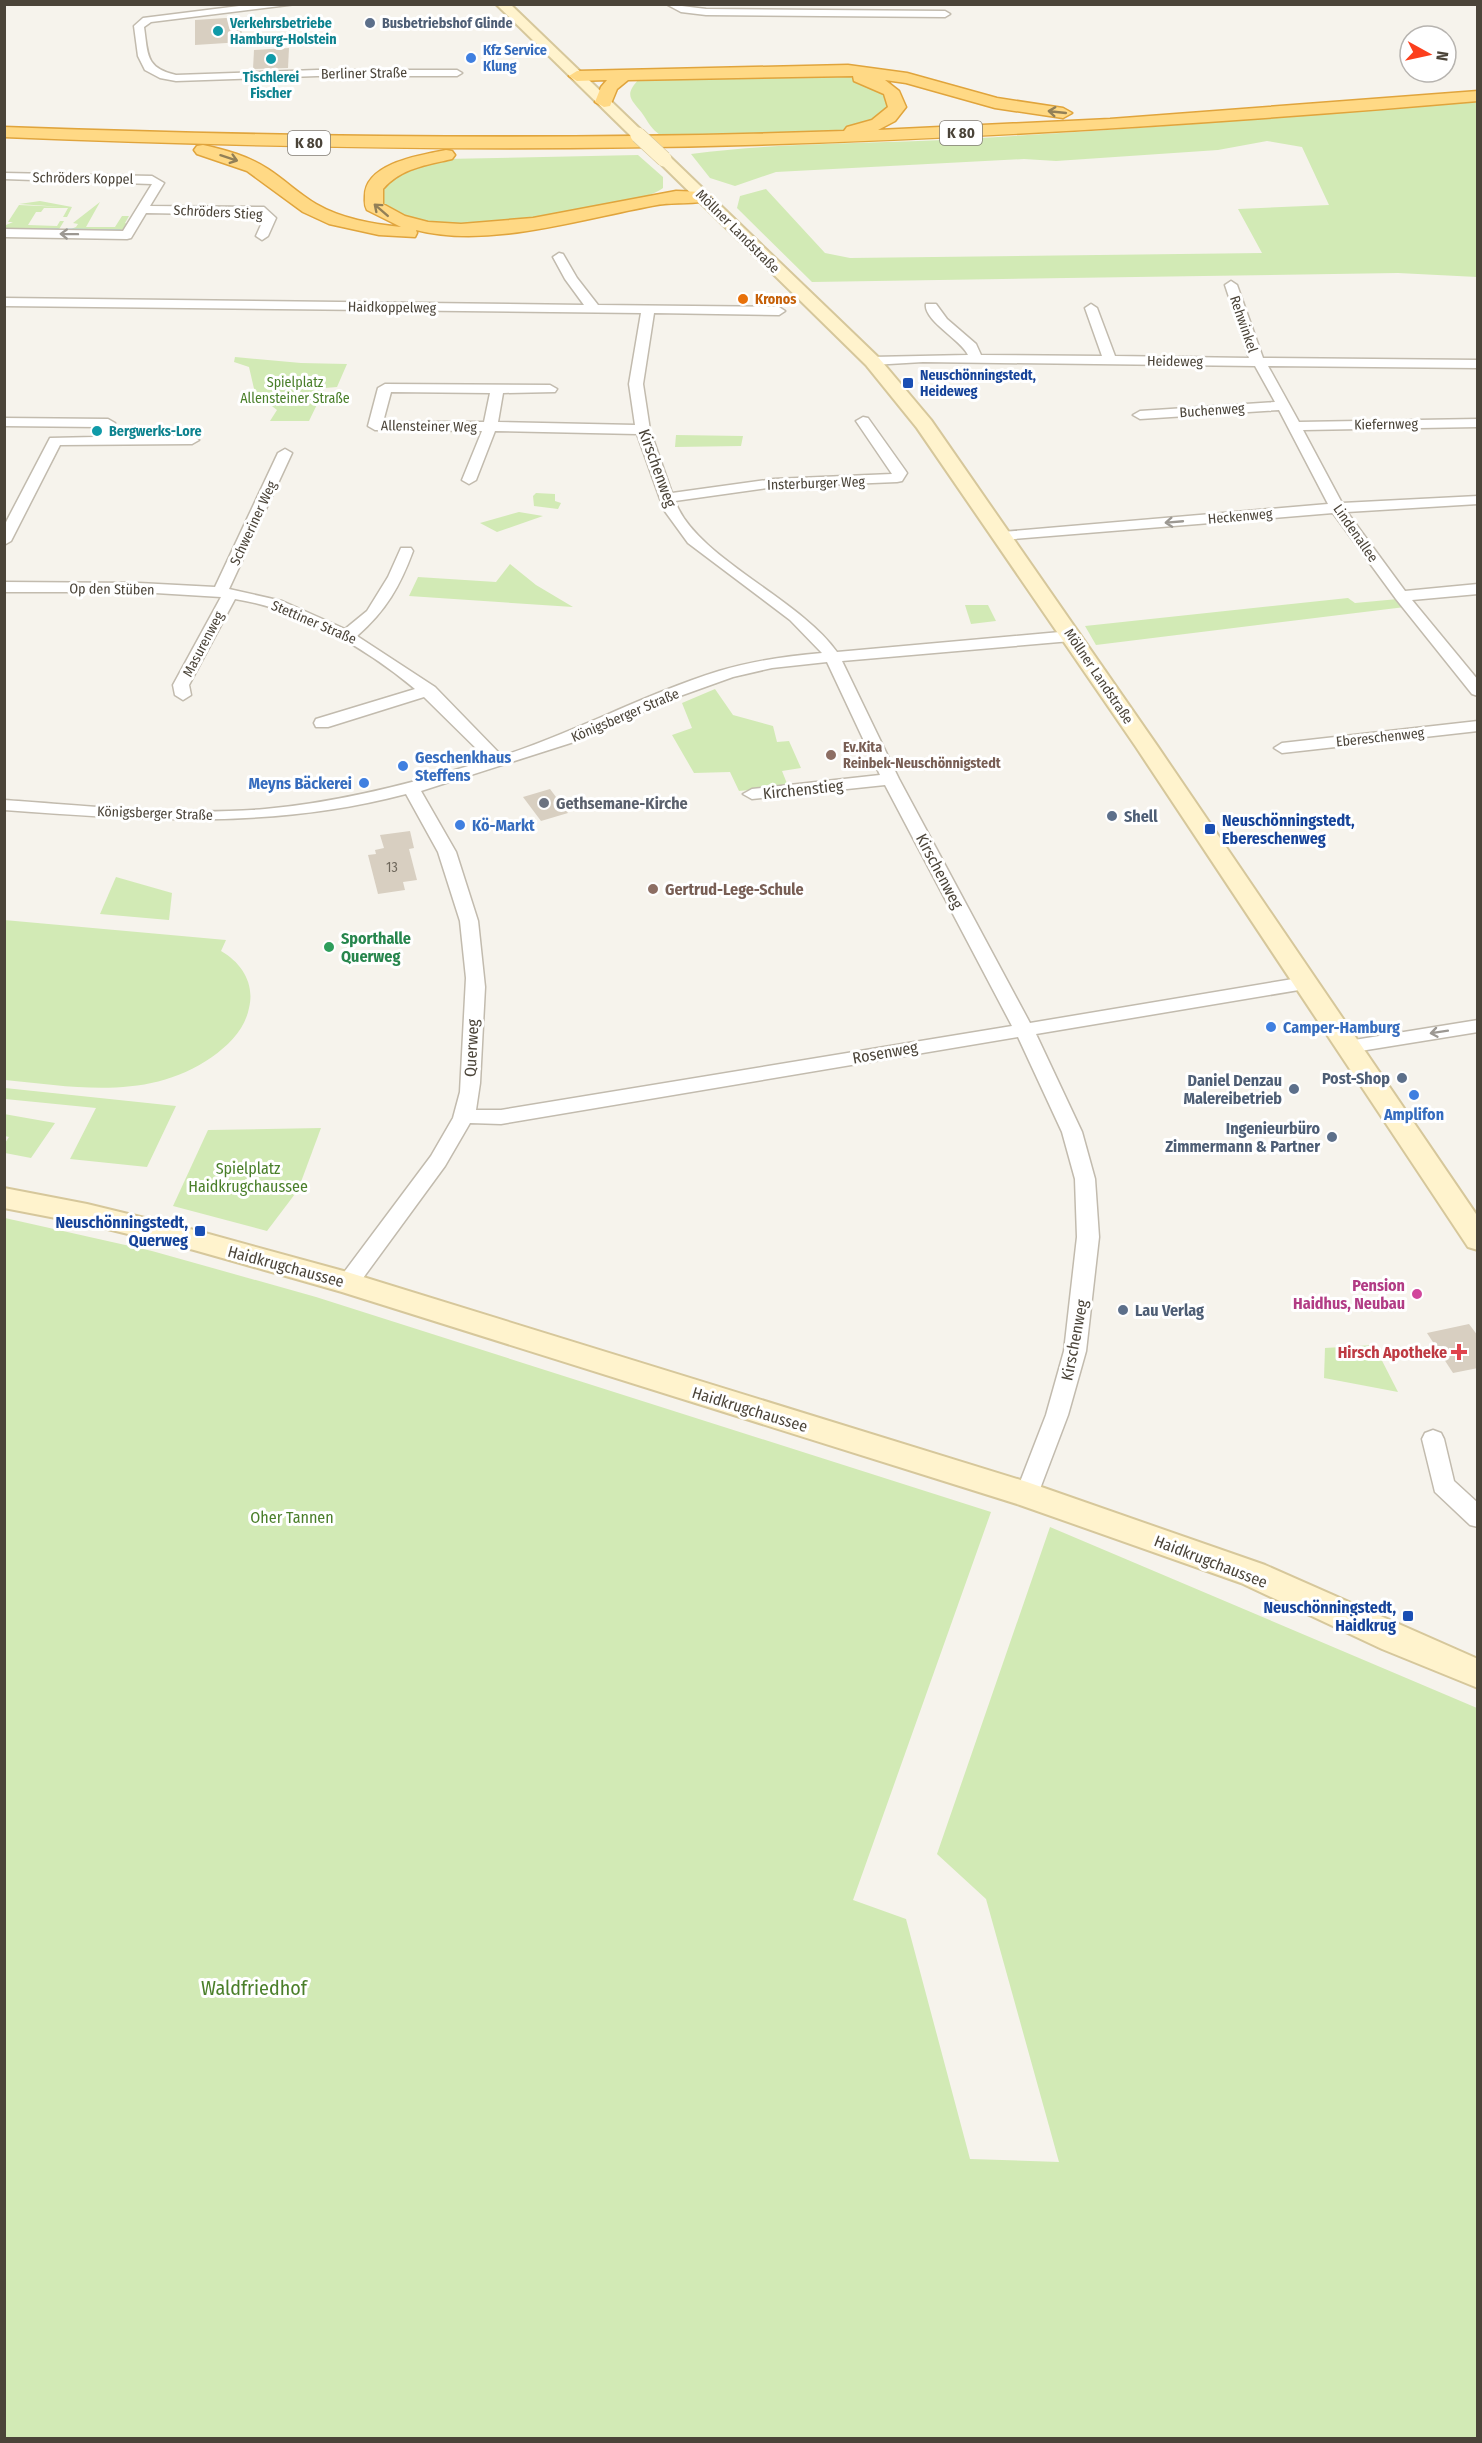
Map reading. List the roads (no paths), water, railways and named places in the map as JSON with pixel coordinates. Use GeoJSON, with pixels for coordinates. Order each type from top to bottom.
{"type":"FeatureCollection","features":[{"type":"Feature","properties":{"kind":"highway"},"geometry":{"type":"LineString","coordinates":[[577,76],[814,70],[885,74],[995,103],[1047,111],[1178,120]]}},
{"type":"Feature","properties":{"kind":"highway"},"geometry":{"type":"LineString","coordinates":[[804,139],[871,127],[886,120],[897,107],[892,93],[879,83],[856,76],[814,70]]}},
{"type":"Feature","properties":{"kind":"highway"},"geometry":{"type":"LineString","coordinates":[[577,76],[596,80],[662,73]]}},
{"type":"Feature","properties":{"kind":"highway"},"geometry":{"type":"LineString","coordinates":[[604,102],[609,87],[621,78]]}},
{"type":"Feature","properties":{"kind":"highway","name":"K 80"},"geometry":{"type":"LineString","coordinates":[[4,132],[427,144],[768,140],[1178,120],[1478,96]]}},
{"type":"Feature","properties":{"kind":"highway"},"geometry":{"type":"LineString","coordinates":[[131,137],[209,152],[243,162],[319,213],[344,222],[393,231],[451,234],[500,230],[705,198]]}},
{"type":"Feature","properties":{"kind":"highway"},"geometry":{"type":"LineString","coordinates":[[705,198],[679,195],[516,224],[454,230],[424,228],[398,221],[374,206],[372,194],[379,182],[395,171],[422,160],[459,153],[685,149],[768,140]]}},
{"type":"Feature","properties":{"kind":"highway"},"geometry":{"type":"LineString","coordinates":[[663,198],[675,186],[669,164]]}},
{"type":"Feature","properties":{"kind":"main road"},"geometry":{"type":"LineString","coordinates":[[502,4],[604,102]]}},
{"type":"Feature","properties":{"kind":"main road","name":"Möllner Landstraße"},"geometry":{"type":"LineString","coordinates":[[604,102],[872,361],[924,424],[1071,636],[1478,1240]]}},
{"type":"Feature","properties":{"kind":"main road","name":"Haidkrugchaussee"},"geometry":{"type":"LineString","coordinates":[[4,1198],[183,1238],[347,1282],[1027,1495],[1253,1574],[1394,1640],[1478,1674]]}},
{"type":"Feature","properties":{"kind":"street","name":"Berliner Straße"},"geometry":{"type":"LineString","coordinates":[[291,4],[162,16],[147,20],[139,26],[147,67],[155,75],[176,78],[315,73],[457,73]]}},
{"type":"Feature","properties":{"kind":"street"},"geometry":{"type":"LineString","coordinates":[[671,4],[685,10],[705,12],[886,9],[945,14]]}},
{"type":"Feature","properties":{"kind":"street","name":"Schröders Koppel"},"geometry":{"type":"LineString","coordinates":[[4,176],[152,179],[158,183],[128,235],[4,233]]}},
{"type":"Feature","properties":{"kind":"street","name":"Schröders Stieg"},"geometry":{"type":"LineString","coordinates":[[142,209],[264,211],[270,218],[262,236]]}},
{"type":"Feature","properties":{"kind":"street"},"geometry":{"type":"LineString","coordinates":[[560,257],[571,279],[594,309]]}},
{"type":"Feature","properties":{"kind":"street","name":"Rehwinkel"},"geometry":{"type":"LineString","coordinates":[[1231,285],[1252,352],[1257,361]]}},
{"type":"Feature","properties":{"kind":"street","name":"Haidkoppelweg"},"geometry":{"type":"LineString","coordinates":[[4,302],[779,311]]}},
{"type":"Feature","properties":{"kind":"street"},"geometry":{"type":"LineString","coordinates":[[931,306],[942,322],[971,347],[977,359]]}},
{"type":"Feature","properties":{"kind":"street"},"geometry":{"type":"LineString","coordinates":[[1091,309],[1093,325],[1107,348],[1109,360]]}},
{"type":"Feature","properties":{"kind":"street","name":"Kirschenweg"},"geometry":{"type":"LineString","coordinates":[[648,310],[636,384],[643,430],[666,498],[693,540],[795,617],[832,656],[890,779],[1023,1028],[1072,1132],[1085,1179],[1088,1237],[1075,1351],[1057,1416],[1027,1495]]}},
{"type":"Feature","properties":{"kind":"street","name":"Heideweg"},"geometry":{"type":"LineString","coordinates":[[872,361],[977,359],[1478,364]]}},
{"type":"Feature","properties":{"kind":"street","name":"Lindenallee"},"geometry":{"type":"LineString","coordinates":[[1257,361],[1337,508],[1401,596],[1478,691]]}},
{"type":"Feature","properties":{"kind":"street","name":"Allensteiner Weg"},"geometry":{"type":"LineString","coordinates":[[549,389],[385,388],[375,426],[592,427],[643,430]]}},
{"type":"Feature","properties":{"kind":"street","name":"Allensteiner Weg"},"geometry":{"type":"LineString","coordinates":[[470,480],[490,427],[497,389]]}},
{"type":"Feature","properties":{"kind":"street","name":"Buchenweg"},"geometry":{"type":"LineString","coordinates":[[1140,415],[1283,406]]}},
{"type":"Feature","properties":{"kind":"street","name":"Insterburger Weg"},"geometry":{"type":"LineString","coordinates":[[666,498],[774,483],[897,478],[900,473],[863,421]]}},
{"type":"Feature","properties":{"kind":"street"},"geometry":{"type":"LineString","coordinates":[[4,422],[108,423],[100,441]]}},
{"type":"Feature","properties":{"kind":"street"},"geometry":{"type":"LineString","coordinates":[[4,541],[55,441],[62,422]]}},
{"type":"Feature","properties":{"kind":"street","name":"Kiefernweg"},"geometry":{"type":"LineString","coordinates":[[1294,426],[1478,423]]}},
{"type":"Feature","properties":{"kind":"street"},"geometry":{"type":"LineString","coordinates":[[55,441],[192,440]]}},
{"type":"Feature","properties":{"kind":"street","name":"Schweriner Weg"},"geometry":{"type":"LineString","coordinates":[[225,594],[285,453]]}},
{"type":"Feature","properties":{"kind":"street","name":"Heckenweg"},"geometry":{"type":"LineString","coordinates":[[1002,536],[1337,508],[1478,500]]}},
{"type":"Feature","properties":{"kind":"street"},"geometry":{"type":"LineString","coordinates":[[348,635],[373,614],[396,577],[406,551]]}},
{"type":"Feature","properties":{"kind":"street","name":"Op den Stüben"},"geometry":{"type":"LineString","coordinates":[[4,587],[149,589],[225,594]]}},
{"type":"Feature","properties":{"kind":"street"},"geometry":{"type":"LineString","coordinates":[[1401,596],[1478,589]]}},
{"type":"Feature","properties":{"kind":"street","name":"Stettiner Straße"},"geometry":{"type":"LineString","coordinates":[[225,594],[272,603],[348,635],[388,659],[429,690],[499,762]]}},
{"type":"Feature","properties":{"kind":"street","name":"Masurenweg"},"geometry":{"type":"LineString","coordinates":[[183,695],[181,685],[225,594]]}},
{"type":"Feature","properties":{"kind":"street","name":"Königsberger Straße"},"geometry":{"type":"LineString","coordinates":[[4,805],[166,816],[236,815],[298,810],[411,790],[499,762],[589,733],[669,696],[724,674],[794,660],[1071,636]]}},
{"type":"Feature","properties":{"kind":"street"},"geometry":{"type":"LineString","coordinates":[[322,723],[429,690]]}},
{"type":"Feature","properties":{"kind":"street","name":"Ebereschenweg"},"geometry":{"type":"LineString","coordinates":[[1282,748],[1478,726]]}},
{"type":"Feature","properties":{"kind":"street","name":"Kirchenstieg"},"geometry":{"type":"LineString","coordinates":[[752,794],[890,779]]}},
{"type":"Feature","properties":{"kind":"street","name":"Querweg"},"geometry":{"type":"LineString","coordinates":[[347,1282],[449,1144],[465,1116],[469,1094],[475,966],[467,914],[460,885],[447,856],[428,814],[411,790]]}},
{"type":"Feature","properties":{"kind":"street","name":"Rosenweg"},"geometry":{"type":"LineString","coordinates":[[465,1116],[501,1117],[1023,1028],[1305,983]]}},
{"type":"Feature","properties":{"kind":"street"},"geometry":{"type":"LineString","coordinates":[[1348,1047],[1478,1026]]}},
{"type":"Feature","properties":{"kind":"street"},"geometry":{"type":"LineString","coordinates":[[1433,1439],[1443,1485],[1478,1518]]}},
{"type":"Feature","properties":{"kind":"waterway"},"geometry":{"type":"LineString","coordinates":[[38,230],[58,230]]}},
{"type":"Feature","properties":{"kind":"waterway"},"geometry":{"type":"LineString","coordinates":[[68,230],[120,231]]}},
{"type":"Feature","properties":{"kind":"place","name":"Busbetriebshof Glinde"},"geometry":{"type":"Point","coordinates":[370,23]}},
{"type":"Feature","properties":{"kind":"place","name":"Verkehrsbetriebe Hamburg-Holstein"},"geometry":{"type":"Point","coordinates":[218,31]}},
{"type":"Feature","properties":{"kind":"place","name":"Kfz Service Klung"},"geometry":{"type":"Point","coordinates":[471,58]}},
{"type":"Feature","properties":{"kind":"place","name":"Tischlerei Fischer"},"geometry":{"type":"Point","coordinates":[271,59]}},
{"type":"Feature","properties":{"kind":"place","name":"Kronos"},"geometry":{"type":"Point","coordinates":[743,299]}},
{"type":"Feature","properties":{"kind":"place","name":"Neuschönningstedt, Heideweg"},"geometry":{"type":"Point","coordinates":[908,383]}},
{"type":"Feature","properties":{"kind":"place","name":"Bergwerks-Lore"},"geometry":{"type":"Point","coordinates":[97,431]}},
{"type":"Feature","properties":{"kind":"place","name":"Ev.Kita Reinbek-Neuschönnigstedt"},"geometry":{"type":"Point","coordinates":[831,755]}},
{"type":"Feature","properties":{"kind":"place","name":"Geschenkhaus Steffens"},"geometry":{"type":"Point","coordinates":[403,766]}},
{"type":"Feature","properties":{"kind":"place","name":"Meyns Bäckerei"},"geometry":{"type":"Point","coordinates":[364,783]}},
{"type":"Feature","properties":{"kind":"place","name":"Gethsemane-Kirche"},"geometry":{"type":"Point","coordinates":[544,803]}},
{"type":"Feature","properties":{"kind":"place","name":"Shell"},"geometry":{"type":"Point","coordinates":[1112,816]}},
{"type":"Feature","properties":{"kind":"place","name":"Kö-Markt"},"geometry":{"type":"Point","coordinates":[460,825]}},
{"type":"Feature","properties":{"kind":"place","name":"Neuschönningstedt, Ebereschenweg"},"geometry":{"type":"Point","coordinates":[1210,829]}},
{"type":"Feature","properties":{"kind":"place","name":"Gertrud-Lege-Schule"},"geometry":{"type":"Point","coordinates":[653,889]}},
{"type":"Feature","properties":{"kind":"place","name":"Sporthalle Querweg"},"geometry":{"type":"Point","coordinates":[329,947]}},
{"type":"Feature","properties":{"kind":"place","name":"Camper-Hamburg"},"geometry":{"type":"Point","coordinates":[1271,1027]}},
{"type":"Feature","properties":{"kind":"place","name":"Post-Shop"},"geometry":{"type":"Point","coordinates":[1402,1078]}},
{"type":"Feature","properties":{"kind":"place","name":"Daniel Denzau Malereibetrieb"},"geometry":{"type":"Point","coordinates":[1294,1089]}},
{"type":"Feature","properties":{"kind":"place","name":"Amplifon"},"geometry":{"type":"Point","coordinates":[1414,1095]}},
{"type":"Feature","properties":{"kind":"place","name":"Ingenieurbüro Zimmermann & Partner"},"geometry":{"type":"Point","coordinates":[1332,1137]}},
{"type":"Feature","properties":{"kind":"place","name":"Neuschönningstedt, Querweg"},"geometry":{"type":"Point","coordinates":[200,1231]}},
{"type":"Feature","properties":{"kind":"place","name":"Pension Haidhus, Neubau"},"geometry":{"type":"Point","coordinates":[1417,1294]}},
{"type":"Feature","properties":{"kind":"place","name":"Lau Verlag"},"geometry":{"type":"Point","coordinates":[1123,1310]}},
{"type":"Feature","properties":{"kind":"place","name":"Hirsch Apotheke"},"geometry":{"type":"Point","coordinates":[1459,1352]}},
{"type":"Feature","properties":{"kind":"place","name":"Neuschönningstedt, Haidkrug"},"geometry":{"type":"Point","coordinates":[1408,1616]}},
{"type":"Feature","properties":{"kind":"park label","name":"Spielplatz Allensteiner Straße"},"geometry":{"type":"Point","coordinates":[295,390]}},
{"type":"Feature","properties":{"kind":"park label","name":"Spielplatz Haidkrugchaussee"},"geometry":{"type":"Point","coordinates":[248,1177]}},
{"type":"Feature","properties":{"kind":"park label","name":"Oher Tannen"},"geometry":{"type":"Point","coordinates":[292,1517]}},
{"type":"Feature","properties":{"kind":"park label","name":"Waldfriedhof"},"geometry":{"type":"Point","coordinates":[254,1988]}}]}
